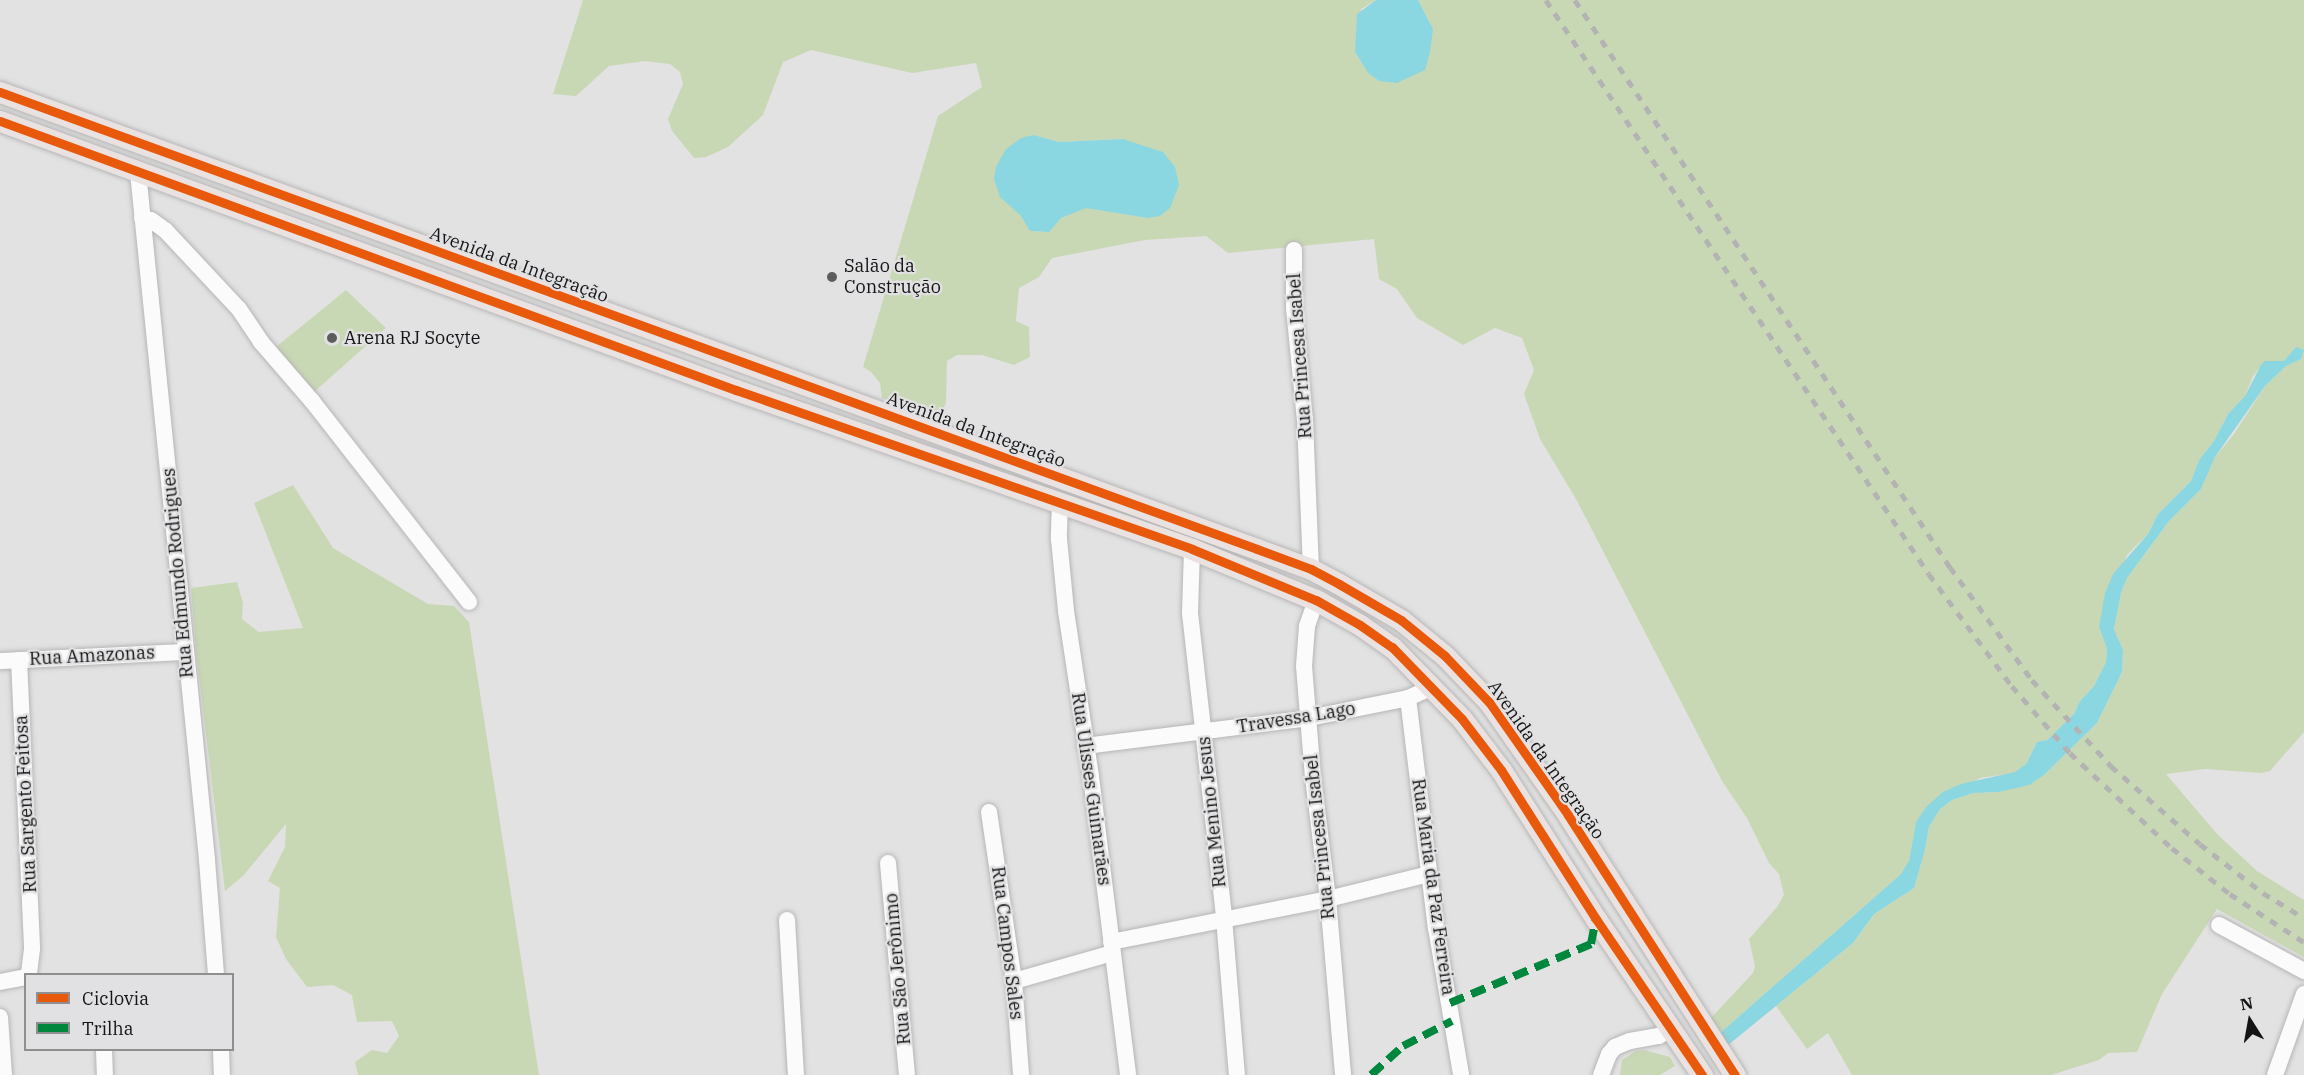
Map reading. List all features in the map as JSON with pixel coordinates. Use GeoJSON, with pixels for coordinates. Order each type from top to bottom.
{"type":"FeatureCollection","features":[{"type":"Feature","properties":{"kind":"main road","name":"Avenida da Integração"},"geometry":{"type":"LineString","coordinates":[[0,92],[1311,569],[1401,620],[1445,656],[1490,702],[1568,815],[1735,1075]]}},
{"type":"Feature","properties":{"kind":"main road"},"geometry":{"type":"LineString","coordinates":[[0,121],[933,460],[1192,549],[1316,600],[1392,647],[1462,719],[1501,770],[1596,919],[1702,1075]]}},
{"type":"Feature","properties":{"kind":"main road"},"geometry":{"type":"LineString","coordinates":[[88,154],[95,128]]}},
{"type":"Feature","properties":{"kind":"main road"},"geometry":{"type":"LineString","coordinates":[[896,446],[905,421]]}},
{"type":"Feature","properties":{"kind":"main road"},"geometry":{"type":"LineString","coordinates":[[933,460],[942,436]]}},
{"type":"Feature","properties":{"kind":"street","name":"Rua Edmundo Rodrigues"},"geometry":{"type":"LineString","coordinates":[[138,172],[207,860],[216,973]]}},
{"type":"Feature","properties":{"kind":"street"},"geometry":{"type":"LineString","coordinates":[[142,218],[151,220],[165,230],[238,309],[261,342],[319,409],[469,602]]}},
{"type":"Feature","properties":{"kind":"street","name":"Rua Princesa Isabel"},"geometry":{"type":"LineString","coordinates":[[1294,250],[1294,308],[1305,420],[1311,569]]}},
{"type":"Feature","properties":{"kind":"street","name":"Rua Ulisses Guimarães"},"geometry":{"type":"LineString","coordinates":[[1060,502],[1059,539],[1066,611],[1128,1075]]}},
{"type":"Feature","properties":{"kind":"street","name":"Rua Menino Jesus"},"geometry":{"type":"LineString","coordinates":[[1192,549],[1190,613],[1198,664],[1202,732],[1224,918],[1237,1075]]}},
{"type":"Feature","properties":{"kind":"street","name":"Rua Princesa Isabel"},"geometry":{"type":"LineString","coordinates":[[1316,600],[1305,642],[1309,718],[1343,1075]]}},
{"type":"Feature","properties":{"kind":"street","name":"Rua Amazonas"},"geometry":{"type":"LineString","coordinates":[[0,661],[185,652]]}},
{"type":"Feature","properties":{"kind":"street","name":"Rua Sargento Feitosa"},"geometry":{"type":"LineString","coordinates":[[19,660],[32,949],[28,973]]}},
{"type":"Feature","properties":{"kind":"street","name":"Travessa Lago"},"geometry":{"type":"LineString","coordinates":[[1085,746],[1309,718],[1408,698],[1433,687]]}},
{"type":"Feature","properties":{"kind":"street","name":"Rua Maria da Paz Ferreira"},"geometry":{"type":"LineString","coordinates":[[1408,698],[1429,874],[1461,1075]]}},
{"type":"Feature","properties":{"kind":"street","name":"Rua Campos Sales"},"geometry":{"type":"LineString","coordinates":[[989,812],[1014,981],[1021,1075]]}},
{"type":"Feature","properties":{"kind":"street","name":"Rua São Jerônimo"},"geometry":{"type":"LineString","coordinates":[[888,863],[907,1075]]}},
{"type":"Feature","properties":{"kind":"street"},"geometry":{"type":"LineString","coordinates":[[1014,981],[1112,948],[1224,918],[1328,899],[1429,874]]}},
{"type":"Feature","properties":{"kind":"street"},"geometry":{"type":"LineString","coordinates":[[787,920],[796,1075]]}},
{"type":"Feature","properties":{"kind":"street"},"geometry":{"type":"LineString","coordinates":[[2218,925],[2304,971]]}},
{"type":"Feature","properties":{"kind":"street"},"geometry":{"type":"LineString","coordinates":[[0,982],[24,977]]}},
{"type":"Feature","properties":{"kind":"street"},"geometry":{"type":"LineString","coordinates":[[2275,1075],[2304,994]]}},
{"type":"Feature","properties":{"kind":"street"},"geometry":{"type":"LineString","coordinates":[[0,1017],[4,1075]]}},
{"type":"Feature","properties":{"kind":"street"},"geometry":{"type":"LineString","coordinates":[[1601,1075],[1609,1054],[1615,1047],[1630,1041],[1659,1036],[1672,1028]]}},
{"type":"Feature","properties":{"kind":"street"},"geometry":{"type":"LineString","coordinates":[[104,1051],[105,1075]]}},
{"type":"Feature","properties":{"kind":"street"},"geometry":{"type":"LineString","coordinates":[[221,1051],[222,1075]]}},
{"type":"Feature","properties":{"kind":"green space"},"geometry":{"type":"Polygon","coordinates":[[[583,0],[1376,0],[1361,9],[1355,52],[1368,73],[1379,81],[1433,29],[1418,0],[2304,0],[2304,732],[2270,771],[2261,773],[2205,769],[2166,774],[2217,834],[2257,871],[2304,900],[2304,957],[2217,909],[2162,994],[2137,1052],[2108,1053],[2099,1060],[2051,1075],[1852,1075],[1828,1033],[1807,1049],[1776,1006],[1853,943],[1874,914],[1914,888],[1929,827],[1940,809],[1952,800],[1973,793],[1999,792],[2044,775],[2097,723],[2122,672],[2123,650],[2114,631],[2121,593],[2127,578],[2169,521],[2201,489],[2215,457],[2234,434],[2265,386],[2286,366],[2301,359],[2303,350],[2284,361],[2266,361],[2253,376],[2245,396],[2228,414],[2214,441],[2199,460],[2191,481],[2158,514],[2148,534],[2127,555],[2099,627],[2107,649],[2106,662],[2094,686],[2080,701],[2074,714],[2047,740],[2037,742],[2026,764],[2015,773],[1980,778],[1916,822],[1909,862],[1901,874],[1719,1034],[1709,1020],[1753,973],[1755,966],[1749,939],[1777,907],[1784,895],[1779,874],[1769,863],[1747,818],[1722,781],[1576,499],[1540,439],[1524,394],[1534,370],[1522,338],[1495,328],[1463,345],[1417,318],[1397,289],[1379,279],[1374,239],[1228,253],[1206,236],[1145,240],[1052,258],[1039,277],[1019,288],[1016,321],[1029,327],[1030,357],[1014,365],[982,355],[957,355],[947,361],[946,403],[938,419],[882,398],[880,383],[871,372],[863,367],[938,116],[982,87],[976,63],[912,73],[811,50],[783,62],[763,115],[728,147],[706,157],[694,158],[672,131],[668,119],[683,84],[680,72],[670,64],[645,61],[609,66],[576,96],[553,94],[583,0]],[[1034,135],[1020,215],[1030,231],[1048,232],[1061,218],[1086,207],[1148,218],[1123,139],[1059,142],[1034,135]]]}},
{"type":"Feature","properties":{"kind":"green space","name":"Arena RJ Socyte"},"geometry":{"type":"Polygon","coordinates":[[[346,290],[386,328],[314,392],[276,347],[346,290]]]}},
{"type":"Feature","properties":{"kind":"green space"},"geometry":{"type":"Polygon","coordinates":[[[293,485],[333,548],[428,604],[454,606],[469,622],[539,1075],[358,1075],[355,1062],[372,1050],[387,1053],[399,1036],[392,1021],[357,1022],[352,995],[333,985],[307,987],[286,959],[276,937],[280,888],[268,881],[285,847],[286,824],[243,876],[225,891],[196,650],[191,588],[237,582],[243,603],[242,619],[259,632],[303,628],[254,503],[293,485]]]}},
{"type":"Feature","properties":{"kind":"green space"},"geometry":{"type":"Polygon","coordinates":[[[1644,1050],[1670,1057],[1675,1066],[1660,1075],[1620,1075],[1622,1060],[1636,1051],[1644,1050]]]}},
{"type":"Feature","properties":{"kind":"water"},"geometry":{"type":"Polygon","coordinates":[[[1376,0],[1418,0],[1433,29],[1425,70],[1397,83],[1379,81],[1368,73],[1355,52],[1357,14],[1376,0]]]}},
{"type":"Feature","properties":{"kind":"water"},"geometry":{"type":"Polygon","coordinates":[[[1034,135],[1059,142],[1123,139],[1163,152],[1175,167],[1179,185],[1170,208],[1160,216],[1148,218],[1086,208],[1061,218],[1049,232],[1030,231],[1020,215],[1000,197],[994,179],[996,167],[1006,149],[1021,138],[1034,135]]]}},
{"type":"Feature","properties":{"kind":"water"},"geometry":{"type":"Polygon","coordinates":[[[2296,347],[2304,350],[2301,359],[2286,366],[2265,386],[2215,457],[2201,489],[2169,521],[2127,578],[2121,593],[2114,630],[2123,650],[2122,672],[2097,723],[2044,775],[2029,785],[1999,792],[1973,793],[1952,800],[1940,809],[1929,827],[1914,888],[1874,914],[1853,943],[1727,1046],[1719,1034],[1901,874],[1909,861],[1916,822],[1926,807],[1943,792],[1961,784],[2015,772],[2026,764],[2037,742],[2047,740],[2074,714],[2080,701],[2094,686],[2106,662],[2107,649],[2099,627],[2105,593],[2113,574],[2148,534],[2158,514],[2191,481],[2199,460],[2214,441],[2228,414],[2245,396],[2261,365],[2265,361],[2284,361],[2296,347]]]}},
{"type":"Feature","properties":{"kind":"railway"},"geometry":{"type":"LineString","coordinates":[[1546,0],[1929,574],[2012,686],[2070,753],[2172,848],[2230,894],[2304,942]]}},
{"type":"Feature","properties":{"kind":"railway"},"geometry":{"type":"LineString","coordinates":[[1575,0],[1950,567],[2032,680],[2111,766],[2200,844],[2263,893],[2304,918]]}},
{"type":"Feature","properties":{"kind":"marked path"},"geometry":{"type":"LineString","coordinates":[[1450,1003],[1591,944],[1596,919]]}},
{"type":"Feature","properties":{"kind":"marked path"},"geometry":{"type":"LineString","coordinates":[[1371,1075],[1403,1046],[1452,1021]]}},
{"type":"Feature","properties":{"kind":"cycle path"},"geometry":{"type":"LineString","coordinates":[[0,92],[1257,549],[1311,569],[1339,584],[1401,620],[1445,656],[1489,702],[1568,815],[1735,1075]]}},
{"type":"Feature","properties":{"kind":"cycle path"},"geometry":{"type":"LineString","coordinates":[[0,121],[736,390],[1192,549],[1316,600],[1360,625],[1392,647],[1462,719],[1501,770],[1596,919],[1702,1075]]}},
{"type":"Feature","properties":{"kind":"place","name":"Salão da Construção"},"geometry":{"type":"Point","coordinates":[832,277]}},
{"type":"Feature","properties":{"kind":"place","name":"Arena RJ Socyte"},"geometry":{"type":"Point","coordinates":[332,338]}}]}
